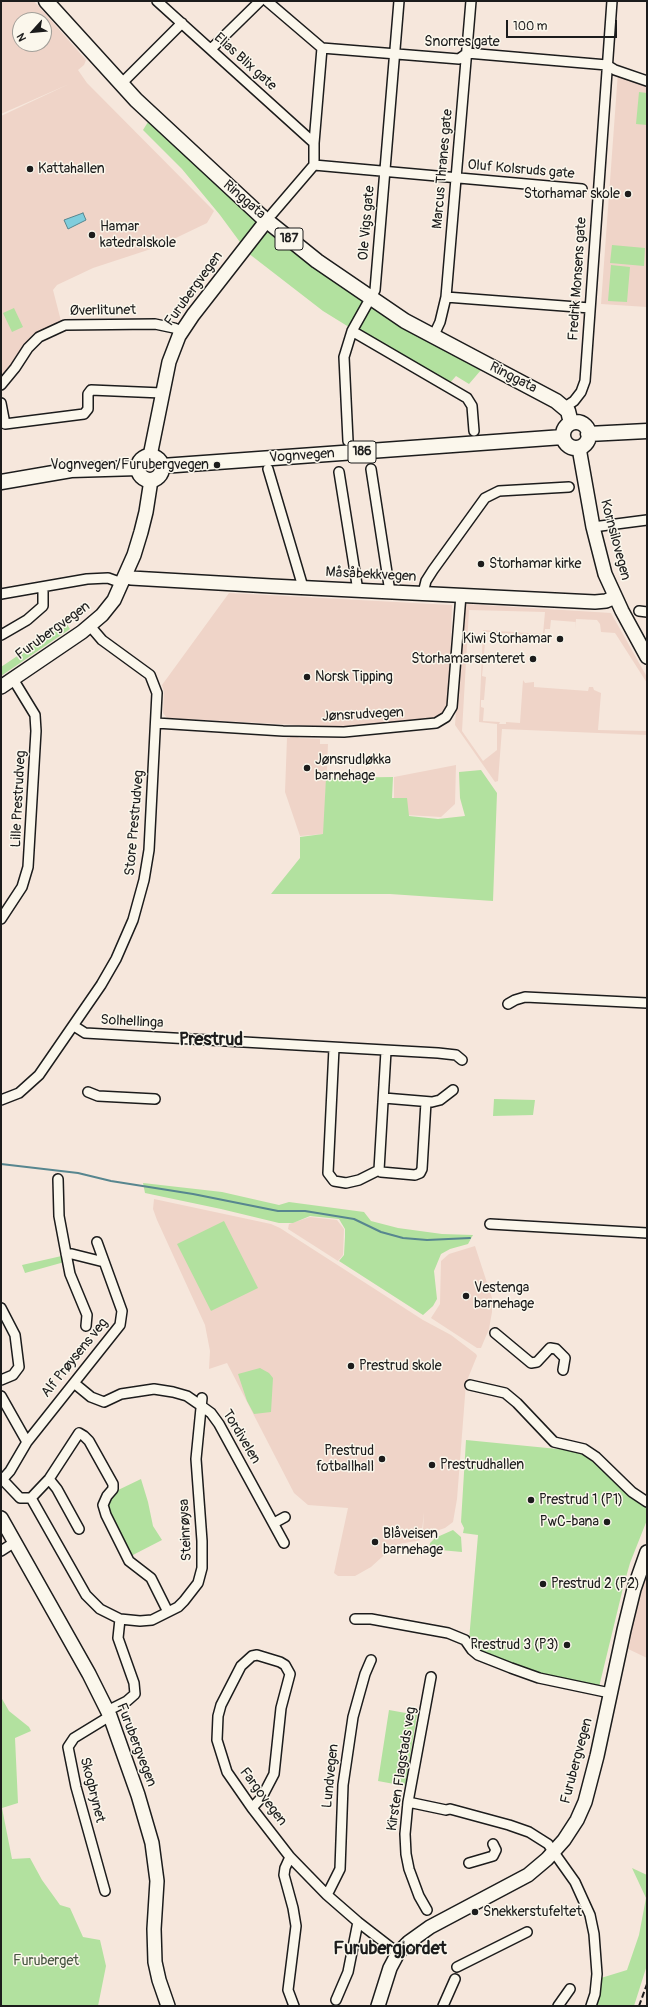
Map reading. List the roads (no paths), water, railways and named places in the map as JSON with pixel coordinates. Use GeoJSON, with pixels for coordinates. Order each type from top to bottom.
{"type":"FeatureCollection","features":[{"type":"Feature","properties":{"kind":"main road","name":"Ringgata"},"geometry":{"type":"LineString","coordinates":[[46,1],[121,84],[178,141],[270,217],[317,261],[371,298],[433,337],[565,407]]}},
{"type":"Feature","properties":{"kind":"main road","name":"Furubergvegen"},"geometry":{"type":"LineString","coordinates":[[150,456],[162,393],[172,354],[181,331],[270,217]]}},
{"type":"Feature","properties":{"kind":"main road"},"geometry":{"type":"LineString","coordinates":[[565,407],[571,423]]}},
{"type":"Feature","properties":{"kind":"main road"},"geometry":{"type":"LineString","coordinates":[[571,423],[582,424],[587,429],[588,434],[587,442],[578,448],[569,446],[563,437],[566,427],[571,423]]}},
{"type":"Feature","properties":{"kind":"main road"},"geometry":{"type":"LineString","coordinates":[[588,434],[647,431]]}},
{"type":"Feature","properties":{"kind":"main road","name":"Vognvegen"},"geometry":{"type":"LineString","coordinates":[[162,466],[563,437]]}},
{"type":"Feature","properties":{"kind":"main road","name":"Kornsilovegen"},"geometry":{"type":"LineString","coordinates":[[578,448],[601,561],[615,597],[638,644],[647,657]]}},
{"type":"Feature","properties":{"kind":"main road"},"geometry":{"type":"LineString","coordinates":[[150,456],[159,460],[162,466],[159,476],[150,480],[142,476],[139,468],[142,460],[150,456]]}},
{"type":"Feature","properties":{"kind":"main road"},"geometry":{"type":"LineString","coordinates":[[1,482],[71,470],[139,468]]}},
{"type":"Feature","properties":{"kind":"main road","name":"Furubergvegen"},"geometry":{"type":"LineString","coordinates":[[1,687],[90,626],[108,609],[124,580],[134,555],[146,512],[150,480]]}},
{"type":"Feature","properties":{"kind":"main road","name":"Måsåbekkvegen"},"geometry":{"type":"LineString","coordinates":[[124,580],[131,578],[358,591],[595,602],[606,601],[615,597]]}},
{"type":"Feature","properties":{"kind":"main road","name":"Furubergvegen"},"geometry":{"type":"LineString","coordinates":[[1,1518],[89,1674],[108,1714],[138,1795],[152,1844],[157,1881],[154,1929],[155,1962],[159,1980],[168,2006]]}},
{"type":"Feature","properties":{"kind":"main road","name":"Furubergvegen"},"geometry":{"type":"LineString","coordinates":[[378,2006],[384,1981],[398,1953],[409,1942],[430,1927],[528,1875],[547,1859],[571,1829],[584,1802],[598,1756],[610,1693],[634,1589],[647,1552]]}},
{"type":"Feature","properties":{"kind":"street","name":"Elias Blix gate"},"geometry":{"type":"LineString","coordinates":[[157,1],[314,143]]}},
{"type":"Feature","properties":{"kind":"street"},"geometry":{"type":"LineString","coordinates":[[211,49],[260,1]]}},
{"type":"Feature","properties":{"kind":"street"},"geometry":{"type":"LineString","coordinates":[[267,1],[322,48],[314,143],[314,165],[270,217]]}},
{"type":"Feature","properties":{"kind":"street","name":"Ole Vigs gate"},"geometry":{"type":"LineString","coordinates":[[348,441],[344,357],[352,331],[375,290],[399,1]]}},
{"type":"Feature","properties":{"kind":"street","name":"Marcus Thranes gate"},"geometry":{"type":"LineString","coordinates":[[433,337],[440,322],[446,297],[471,1]]}},
{"type":"Feature","properties":{"kind":"street","name":"Fredrik Monsens gate"},"geometry":{"type":"LineString","coordinates":[[565,407],[574,401],[581,392],[585,381],[612,1]]}},
{"type":"Feature","properties":{"kind":"street"},"geometry":{"type":"LineString","coordinates":[[121,84],[182,24]]}},
{"type":"Feature","properties":{"kind":"street","name":"Snorres gate"},"geometry":{"type":"LineString","coordinates":[[322,48],[459,59],[467,53],[607,65],[615,70],[647,81]]}},
{"type":"Feature","properties":{"kind":"street","name":"Oluf Kolsruds gate"},"geometry":{"type":"LineString","coordinates":[[314,165],[385,173],[582,189]]}},
{"type":"Feature","properties":{"kind":"street"},"geometry":{"type":"LineString","coordinates":[[446,297],[590,308]]}},
{"type":"Feature","properties":{"kind":"street","name":"Øverlitunet"},"geometry":{"type":"LineString","coordinates":[[1,385],[15,368],[28,348],[39,338],[65,325],[155,324],[181,331]]}},
{"type":"Feature","properties":{"kind":"street"},"geometry":{"type":"LineString","coordinates":[[352,331],[467,398],[472,406],[474,431]]}},
{"type":"Feature","properties":{"kind":"street"},"geometry":{"type":"LineString","coordinates":[[1,403],[3,425],[84,414],[88,409],[88,394],[91,390],[162,393]]}},
{"type":"Feature","properties":{"kind":"street"},"geometry":{"type":"LineString","coordinates":[[268,468],[303,587]]}},
{"type":"Feature","properties":{"kind":"street"},"geometry":{"type":"LineString","coordinates":[[371,469],[390,592]]}},
{"type":"Feature","properties":{"kind":"street"},"geometry":{"type":"LineString","coordinates":[[339,472],[358,591]]}},
{"type":"Feature","properties":{"kind":"street"},"geometry":{"type":"LineString","coordinates":[[423,593],[426,581],[433,570],[485,498],[499,491],[569,487]]}},
{"type":"Feature","properties":{"kind":"street"},"geometry":{"type":"LineString","coordinates":[[593,527],[647,520]]}},
{"type":"Feature","properties":{"kind":"street"},"geometry":{"type":"LineString","coordinates":[[1,594],[87,579],[108,578],[124,580]]}},
{"type":"Feature","properties":{"kind":"street"},"geometry":{"type":"LineString","coordinates":[[1,635],[32,616],[43,606],[43,586]]}},
{"type":"Feature","properties":{"kind":"street","name":"Jønsrudvegen"},"geometry":{"type":"LineString","coordinates":[[156,723],[283,731],[344,732],[436,723],[446,716],[452,707],[461,595]]}},
{"type":"Feature","properties":{"kind":"street","name":"Store Prestrudveg"},"geometry":{"type":"LineString","coordinates":[[1,1100],[19,1093],[30,1085],[39,1075],[74,1026],[116,959],[137,908],[149,850],[157,692],[150,675],[102,640],[90,626]]}},
{"type":"Feature","properties":{"kind":"street","name":"Lille Prestrudveg"},"geometry":{"type":"LineString","coordinates":[[1,919],[22,887],[28,867],[36,731],[34,715],[13,679]]}},
{"type":"Feature","properties":{"kind":"street"},"geometry":{"type":"LineString","coordinates":[[508,1004],[525,997],[647,1003]]}},
{"type":"Feature","properties":{"kind":"street","name":"Solhellinga"},"geometry":{"type":"LineString","coordinates":[[74,1026],[85,1033],[438,1053],[456,1055],[462,1060]]}},
{"type":"Feature","properties":{"kind":"street"},"geometry":{"type":"LineString","coordinates":[[334,1048],[328,1173],[334,1181],[346,1183],[360,1180],[379,1170]]}},
{"type":"Feature","properties":{"kind":"street"},"geometry":{"type":"LineString","coordinates":[[379,1170],[386,1051]]}},
{"type":"Feature","properties":{"kind":"street"},"geometry":{"type":"LineString","coordinates":[[384,1098],[426,1102],[440,1100],[453,1090]]}},
{"type":"Feature","properties":{"kind":"street"},"geometry":{"type":"LineString","coordinates":[[88,1092],[98,1096],[155,1099]]}},
{"type":"Feature","properties":{"kind":"street"},"geometry":{"type":"LineString","coordinates":[[379,1170],[384,1173],[415,1175],[420,1173],[422,1169],[426,1102]]}},
{"type":"Feature","properties":{"kind":"street","name":"Alf Prøysens veg"},"geometry":{"type":"LineString","coordinates":[[58,1179],[59,1216],[66,1254],[70,1274],[88,1316],[86,1326]]}},
{"type":"Feature","properties":{"kind":"street"},"geometry":{"type":"LineString","coordinates":[[490,1224],[647,1233]]}},
{"type":"Feature","properties":{"kind":"street","name":"Alf Prøysens veg"},"geometry":{"type":"LineString","coordinates":[[2,1481],[27,1442],[120,1325],[122,1311],[97,1242]]}},
{"type":"Feature","properties":{"kind":"street"},"geometry":{"type":"LineString","coordinates":[[66,1254],[72,1254],[104,1262]]}},
{"type":"Feature","properties":{"kind":"street"},"geometry":{"type":"LineString","coordinates":[[1,1308],[15,1335],[19,1367],[13,1375],[1,1380]]}},
{"type":"Feature","properties":{"kind":"street"},"geometry":{"type":"LineString","coordinates":[[495,1333],[531,1363],[537,1362],[550,1348],[556,1349],[565,1358],[563,1370]]}},
{"type":"Feature","properties":{"kind":"street","name":"Tordivelen"},"geometry":{"type":"LineString","coordinates":[[74,1383],[91,1397],[104,1402],[121,1394],[139,1390],[154,1389],[187,1396],[201,1401],[219,1424],[284,1542]]}},
{"type":"Feature","properties":{"kind":"street"},"geometry":{"type":"LineString","coordinates":[[470,1385],[505,1393],[518,1403],[554,1442],[584,1449],[595,1456],[632,1492],[647,1502]]}},
{"type":"Feature","properties":{"kind":"street"},"geometry":{"type":"LineString","coordinates":[[1,1396],[27,1442]]}},
{"type":"Feature","properties":{"kind":"street","name":"Steinrøysa"},"geometry":{"type":"LineString","coordinates":[[31,1498],[86,1595],[100,1608],[120,1619],[140,1621],[152,1620],[178,1607],[198,1583],[202,1568],[202,1541],[196,1459],[201,1401]]}},
{"type":"Feature","properties":{"kind":"street"},"geometry":{"type":"LineString","coordinates":[[2,1481],[20,1498],[31,1498],[49,1479],[79,1432],[89,1441],[113,1484],[113,1489],[104,1500],[103,1505],[124,1552],[133,1565],[151,1578],[168,1612]]}},
{"type":"Feature","properties":{"kind":"street"},"geometry":{"type":"LineString","coordinates":[[49,1479],[57,1489],[79,1528]]}},
{"type":"Feature","properties":{"kind":"street"},"geometry":{"type":"LineString","coordinates":[[274,1523],[285,1517]]}},
{"type":"Feature","properties":{"kind":"street"},"geometry":{"type":"LineString","coordinates":[[1,1551],[15,1542]]}},
{"type":"Feature","properties":{"kind":"street","name":"Skogbrynet"},"geometry":{"type":"LineString","coordinates":[[105,1891],[76,1787],[68,1747],[74,1738],[135,1694],[134,1683],[118,1638],[120,1619]]}},
{"type":"Feature","properties":{"kind":"street"},"geometry":{"type":"LineString","coordinates":[[355,1619],[371,1619],[448,1633],[465,1640],[472,1650],[478,1655],[511,1668],[539,1678],[610,1693]]}},
{"type":"Feature","properties":{"kind":"street","name":"Fargovegen"},"geometry":{"type":"LineString","coordinates":[[252,1808],[262,1797],[274,1774],[281,1708],[290,1674],[280,1662],[264,1656],[252,1656],[245,1660],[225,1696],[218,1716],[217,1740],[222,1761],[227,1772],[252,1808],[290,1857],[327,1895],[358,1922],[398,1953]]}},
{"type":"Feature","properties":{"kind":"street","name":"Lundvegen"},"geometry":{"type":"LineString","coordinates":[[327,1895],[340,1869],[343,1786],[353,1717],[365,1674],[371,1660]]}},
{"type":"Feature","properties":{"kind":"street","name":"Kirsten Flagstads veg"},"geometry":{"type":"LineString","coordinates":[[426,1910],[413,1884],[406,1854],[405,1834],[408,1802],[431,1676]]}},
{"type":"Feature","properties":{"kind":"street"},"geometry":{"type":"LineString","coordinates":[[408,1802],[446,1810],[450,1809],[520,1828],[538,1836],[554,1851],[575,1882],[590,1915],[594,1934],[597,1974],[595,1994],[591,2006]]}},
{"type":"Feature","properties":{"kind":"street"},"geometry":{"type":"LineString","coordinates":[[469,1863],[493,1856],[496,1850],[493,1844]]}},
{"type":"Feature","properties":{"kind":"street"},"geometry":{"type":"LineString","coordinates":[[290,1857],[285,1868],[284,1875],[293,1908],[296,1926],[288,1990],[294,2006]]}},
{"type":"Feature","properties":{"kind":"street"},"geometry":{"type":"LineString","coordinates":[[336,2000],[348,1972],[358,1922]]}},
{"type":"Feature","properties":{"kind":"street"},"geometry":{"type":"LineString","coordinates":[[457,1967],[527,1932]]}},
{"type":"Feature","properties":{"kind":"street"},"geometry":{"type":"LineString","coordinates":[[443,2006],[455,1979]]}},
{"type":"Feature","properties":{"kind":"street"},"geometry":{"type":"LineString","coordinates":[[558,2006],[570,1989]]}},
{"type":"Feature","properties":{"kind":"water"},"geometry":{"type":"Polygon","coordinates":[[[83,213],[86,220],[68,229],[64,220],[83,213]]]}},
{"type":"Feature","properties":{"kind":"waterway"},"geometry":{"type":"LineString","coordinates":[[1,1164],[78,1173],[111,1181],[193,1194],[278,1211],[305,1211],[354,1219],[381,1232],[403,1238],[427,1240],[470,1238]]}},
{"type":"Feature","properties":{"kind":"railway"},"geometry":{"type":"LineString","coordinates":[[639,2006],[647,1984]]}},
{"type":"Feature","properties":{"kind":"place","name":"Kattahallen"},"geometry":{"type":"Point","coordinates":[30,169]}},
{"type":"Feature","properties":{"kind":"place","name":"Storhamar skole"},"geometry":{"type":"Point","coordinates":[628,194]}},
{"type":"Feature","properties":{"kind":"place","name":"Hamar katedralskole"},"geometry":{"type":"Point","coordinates":[92,235]}},
{"type":"Feature","properties":{"kind":"place","name":"Vognvegen/Furubergvegen"},"geometry":{"type":"Point","coordinates":[217,465]}},
{"type":"Feature","properties":{"kind":"place","name":"Storhamar kirke"},"geometry":{"type":"Point","coordinates":[481,564]}},
{"type":"Feature","properties":{"kind":"place","name":"Kiwi Storhamar"},"geometry":{"type":"Point","coordinates":[560,639]}},
{"type":"Feature","properties":{"kind":"place","name":"Storhamarsenteret"},"geometry":{"type":"Point","coordinates":[533,659]}},
{"type":"Feature","properties":{"kind":"place","name":"Norsk Tipping"},"geometry":{"type":"Point","coordinates":[307,677]}},
{"type":"Feature","properties":{"kind":"place","name":"Jønsrudløkka barnehage"},"geometry":{"type":"Point","coordinates":[307,768]}},
{"type":"Feature","properties":{"kind":"place","name":"Vestenga barnehage"},"geometry":{"type":"Point","coordinates":[466,1296]}},
{"type":"Feature","properties":{"kind":"place","name":"Prestrud skole"},"geometry":{"type":"Point","coordinates":[351,1366]}},
{"type":"Feature","properties":{"kind":"place","name":"Prestrud fotballhall"},"geometry":{"type":"Point","coordinates":[382,1459]}},
{"type":"Feature","properties":{"kind":"place","name":"Prestrudhallen"},"geometry":{"type":"Point","coordinates":[432,1465]}},
{"type":"Feature","properties":{"kind":"place","name":"Prestrud 1 (P1)"},"geometry":{"type":"Point","coordinates":[531,1500]}},
{"type":"Feature","properties":{"kind":"place","name":"PwC-bana"},"geometry":{"type":"Point","coordinates":[607,1522]}},
{"type":"Feature","properties":{"kind":"place","name":"Blåveisen barnehage"},"geometry":{"type":"Point","coordinates":[375,1542]}},
{"type":"Feature","properties":{"kind":"place","name":"Prestrud 2 (P2)"},"geometry":{"type":"Point","coordinates":[543,1584]}},
{"type":"Feature","properties":{"kind":"place","name":"Prestrud 3 (P3)"},"geometry":{"type":"Point","coordinates":[567,1645]}},
{"type":"Feature","properties":{"kind":"place","name":"Snekkerstufeltet"},"geometry":{"type":"Point","coordinates":[475,1912]}},
{"type":"Feature","properties":{"kind":"district","name":"Prestrud"},"geometry":{"type":"Point","coordinates":[211,1040]}},
{"type":"Feature","properties":{"kind":"district","name":"Furubergjordet"},"geometry":{"type":"Point","coordinates":[390,1949]}},
{"type":"Feature","properties":{"kind":"park label","name":"Furuberget"},"geometry":{"type":"Point","coordinates":[46,1961]}}]}
